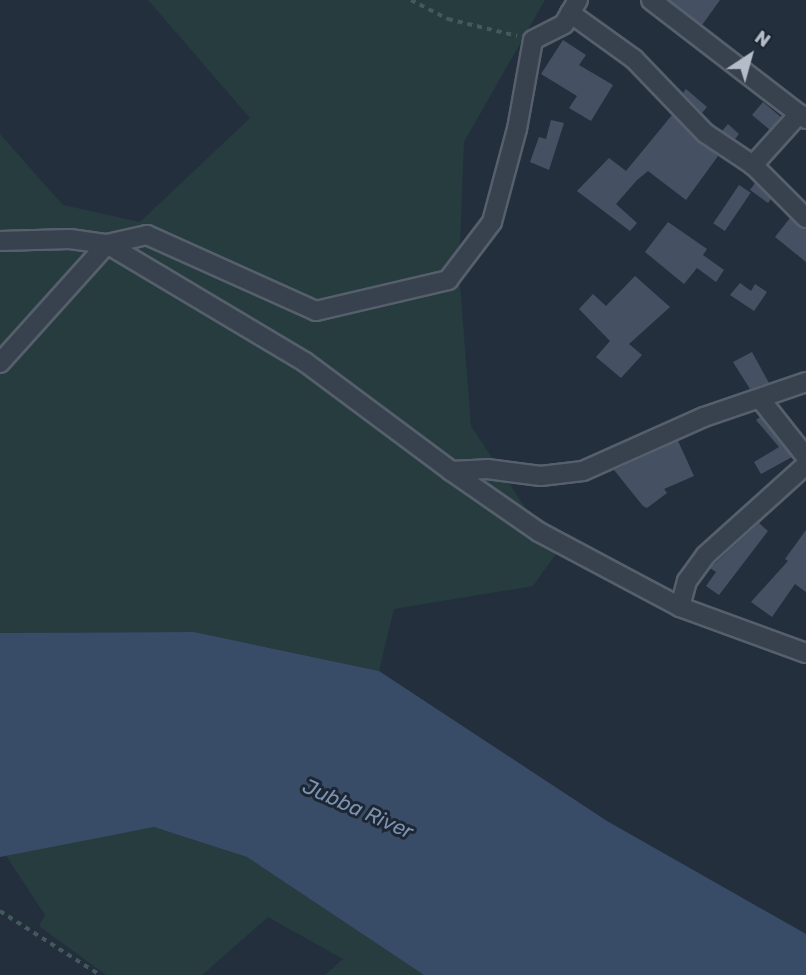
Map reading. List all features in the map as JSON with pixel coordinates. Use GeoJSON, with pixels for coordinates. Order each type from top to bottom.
{"type":"FeatureCollection","features":[{"type":"Feature","properties":{"kind":"street"},"geometry":{"type":"LineString","coordinates":[[651,0],[803,116],[752,165]]}},
{"type":"Feature","properties":{"kind":"street"},"geometry":{"type":"LineString","coordinates":[[0,241],[70,239],[107,244],[147,235],[316,311],[448,280],[492,222],[517,129],[533,40],[564,24],[574,6],[634,60],[705,134],[752,165],[806,218]]}},
{"type":"Feature","properties":{"kind":"street"},"geometry":{"type":"LineString","coordinates":[[0,363],[107,244]]}},
{"type":"Feature","properties":{"kind":"street"},"geometry":{"type":"LineString","coordinates":[[107,244],[305,362],[538,532],[680,607],[806,653]]}},
{"type":"Feature","properties":{"kind":"street"},"geometry":{"type":"LineString","coordinates":[[451,471],[487,469],[541,476],[583,471],[704,417],[761,400],[806,382]]}},
{"type":"Feature","properties":{"kind":"street"},"geometry":{"type":"LineString","coordinates":[[761,400],[806,457]]}},
{"type":"Feature","properties":{"kind":"street"},"geometry":{"type":"LineString","coordinates":[[680,607],[687,581],[706,555],[806,466]]}},
{"type":"Feature","properties":{"kind":"path"},"geometry":{"type":"LineString","coordinates":[[411,0],[448,19],[533,40]]}},
{"type":"Feature","properties":{"kind":"path"},"geometry":{"type":"LineString","coordinates":[[0,911],[100,975]]}},
{"type":"Feature","properties":{"kind":"green space"},"geometry":{"type":"Polygon","coordinates":[[[148,0],[545,0],[464,142],[459,272],[471,426],[556,554],[533,586],[394,609],[379,671],[194,632],[0,633],[0,134],[63,205],[140,222],[250,118],[148,0]]]}},
{"type":"Feature","properties":{"kind":"green space"},"geometry":{"type":"Polygon","coordinates":[[[154,827],[247,857],[424,975],[325,975],[343,959],[268,917],[202,975],[106,975],[39,926],[45,915],[5,854],[154,827]]]}},
{"type":"Feature","properties":{"kind":"water","name":"Jubba River"},"geometry":{"type":"Polygon","coordinates":[[[194,632],[379,671],[607,821],[806,934],[806,975],[424,975],[247,857],[154,827],[0,857],[0,633],[194,632]]]}},
{"type":"Feature","properties":{"kind":"building"},"geometry":{"type":"Polygon","coordinates":[[[670,0],[720,0],[702,25],[670,0]]]}},
{"type":"Feature","properties":{"kind":"building"},"geometry":{"type":"Polygon","coordinates":[[[563,40],[586,55],[579,65],[613,85],[591,121],[569,108],[577,96],[541,74],[563,40]]]}},
{"type":"Feature","properties":{"kind":"building"},"geometry":{"type":"Polygon","coordinates":[[[686,89],[707,107],[702,113],[683,93],[686,89]]]}},
{"type":"Feature","properties":{"kind":"building"},"geometry":{"type":"Polygon","coordinates":[[[763,102],[781,117],[770,130],[752,115],[763,102]]]}},
{"type":"Feature","properties":{"kind":"building"},"geometry":{"type":"Polygon","coordinates":[[[672,115],[718,156],[686,200],[648,171],[637,180],[616,204],[637,223],[630,231],[577,191],[609,158],[626,171],[672,115]]]}},
{"type":"Feature","properties":{"kind":"building"},"geometry":{"type":"Polygon","coordinates":[[[551,120],[564,123],[549,170],[530,162],[539,137],[546,139],[551,120]]]}},
{"type":"Feature","properties":{"kind":"building"},"geometry":{"type":"Polygon","coordinates":[[[728,124],[739,134],[735,139],[722,131],[728,124]]]}},
{"type":"Feature","properties":{"kind":"building"},"geometry":{"type":"Polygon","coordinates":[[[755,183],[771,199],[768,203],[750,190],[755,183]]]}},
{"type":"Feature","properties":{"kind":"building"},"geometry":{"type":"Polygon","coordinates":[[[739,185],[751,193],[725,231],[713,223],[739,185]]]}},
{"type":"Feature","properties":{"kind":"building"},"geometry":{"type":"Polygon","coordinates":[[[790,218],[806,229],[806,262],[775,237],[790,218]]]}},
{"type":"Feature","properties":{"kind":"building"},"geometry":{"type":"Polygon","coordinates":[[[668,222],[707,249],[703,255],[724,270],[716,282],[697,268],[684,284],[645,252],[668,222]]]}},
{"type":"Feature","properties":{"kind":"building"},"geometry":{"type":"Polygon","coordinates":[[[635,276],[670,307],[629,344],[642,355],[621,378],[596,357],[610,341],[579,309],[593,294],[606,306],[635,276]]]}},
{"type":"Feature","properties":{"kind":"building"},"geometry":{"type":"Polygon","coordinates":[[[740,283],[751,291],[755,284],[767,292],[754,311],[730,295],[740,283]]]}},
{"type":"Feature","properties":{"kind":"building"},"geometry":{"type":"Polygon","coordinates":[[[752,352],[769,383],[750,389],[733,362],[752,352]]]}},
{"type":"Feature","properties":{"kind":"building"},"geometry":{"type":"Polygon","coordinates":[[[760,417],[792,457],[761,474],[754,462],[779,447],[756,420],[760,417]]]}},
{"type":"Feature","properties":{"kind":"building"},"geometry":{"type":"Polygon","coordinates":[[[678,441],[694,476],[664,489],[667,493],[647,508],[643,506],[614,470],[678,441]]]}},
{"type":"Feature","properties":{"kind":"building"},"geometry":{"type":"Polygon","coordinates":[[[759,523],[768,531],[719,595],[706,586],[716,572],[710,568],[759,523]]]}},
{"type":"Feature","properties":{"kind":"building"},"geometry":{"type":"Polygon","coordinates":[[[806,530],[806,592],[795,584],[772,617],[751,602],[788,561],[785,559],[806,530]]]}}]}
